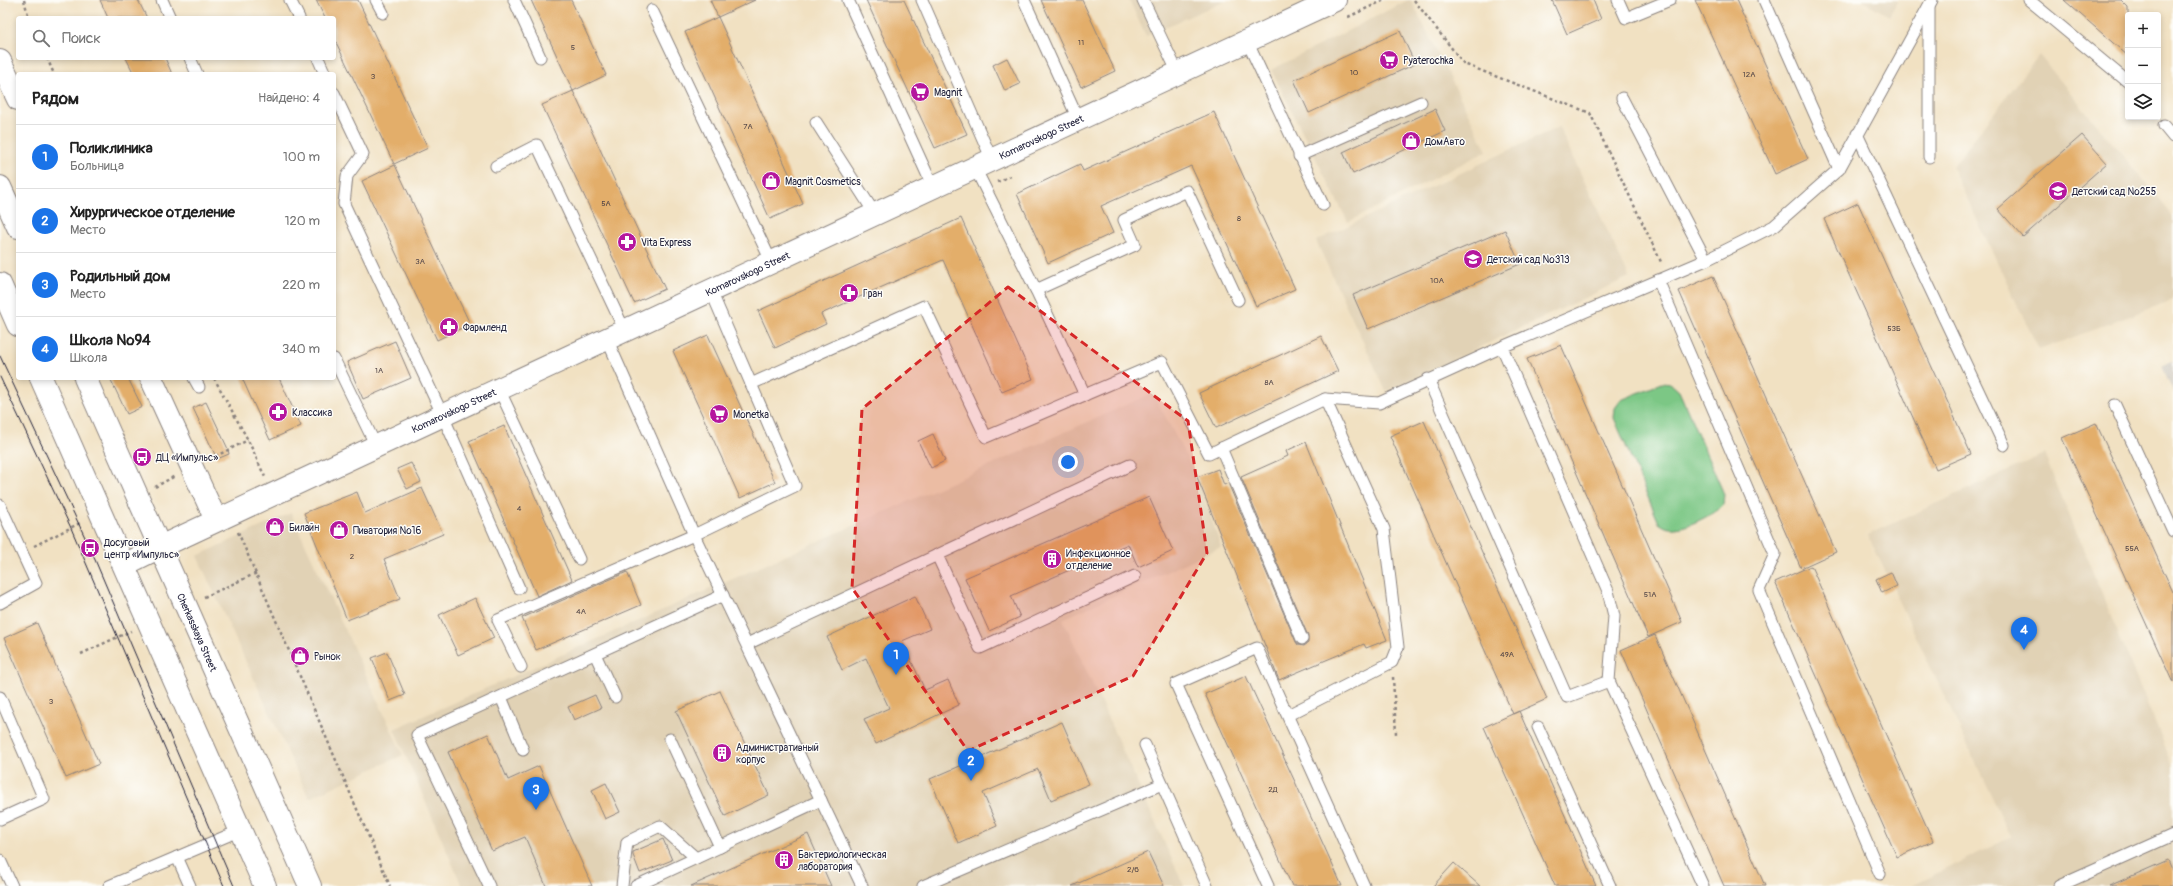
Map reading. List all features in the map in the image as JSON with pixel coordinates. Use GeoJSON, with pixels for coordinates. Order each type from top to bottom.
{"type":"FeatureCollection","features":[{"type":"Feature","properties":{"kind":"street","name":"Komarovskogo Street"},"geometry":{"type":"LineString","coordinates":[[124,565],[216,520],[711,291],[771,261],[984,164],[1335,0]]}},
{"type":"Feature","properties":{"kind":"street"},"geometry":{"type":"LineString","coordinates":[[0,61],[16,95]]}},
{"type":"Feature","properties":{"kind":"street"},"geometry":{"type":"LineString","coordinates":[[0,187],[16,223]]}},
{"type":"Feature","properties":{"kind":"street"},"geometry":{"type":"LineString","coordinates":[[0,284],[16,320]]}},
{"type":"Feature","properties":{"kind":"street"},"geometry":{"type":"LineString","coordinates":[[43,380],[266,886]]}},
{"type":"Feature","properties":{"kind":"street","name":"Cherkasskaya Street"},"geometry":{"type":"LineString","coordinates":[[86,380],[310,886]]}},
{"type":"Feature","properties":{"kind":"street"},"geometry":{"type":"LineString","coordinates":[[152,380],[216,520]]}},
{"type":"Feature","properties":{"kind":"lane"},"geometry":{"type":"LineString","coordinates":[[162,0],[169,16]]}},
{"type":"Feature","properties":{"kind":"lane"},"geometry":{"type":"LineString","coordinates":[[290,0],[298,16]]}},
{"type":"Feature","properties":{"kind":"lane"},"geometry":{"type":"LineString","coordinates":[[376,0],[383,13]]}},
{"type":"Feature","properties":{"kind":"lane"},"geometry":{"type":"LineString","coordinates":[[514,0],[540,57]]}},
{"type":"Feature","properties":{"kind":"lane"},"geometry":{"type":"LineString","coordinates":[[848,0],[933,187]]}},
{"type":"Feature","properties":{"kind":"lane"},"geometry":{"type":"LineString","coordinates":[[922,0],[984,164],[1036,290],[1085,395]]}},
{"type":"Feature","properties":{"kind":"lane"},"geometry":{"type":"LineString","coordinates":[[1024,0],[1078,119]]}},
{"type":"Feature","properties":{"kind":"lane"},"geometry":{"type":"LineString","coordinates":[[1143,0],[1178,73]]}},
{"type":"Feature","properties":{"kind":"lane"},"geometry":{"type":"LineString","coordinates":[[1618,0],[1626,18],[1670,0]]}},
{"type":"Feature","properties":{"kind":"lane"},"geometry":{"type":"LineString","coordinates":[[1764,0],[1839,169]]}},
{"type":"Feature","properties":{"kind":"lane"},"geometry":{"type":"LineString","coordinates":[[2029,0],[2125,80]]}},
{"type":"Feature","properties":{"kind":"lane"},"geometry":{"type":"LineString","coordinates":[[751,384],[924,306],[986,437],[1162,362],[1209,454],[1325,399],[1379,403],[1502,347],[1706,260],[1774,226],[1839,169],[1930,3]]}},
{"type":"Feature","properties":{"kind":"lane"},"geometry":{"type":"LineString","coordinates":[[1929,157],[1930,3]]}},
{"type":"Feature","properties":{"kind":"lane"},"geometry":{"type":"LineString","coordinates":[[652,10],[771,261]]}},
{"type":"Feature","properties":{"kind":"lane"},"geometry":{"type":"LineString","coordinates":[[1247,41],[1323,205]]}},
{"type":"Feature","properties":{"kind":"lane"},"geometry":{"type":"LineString","coordinates":[[191,60],[196,72]]}},
{"type":"Feature","properties":{"kind":"lane"},"geometry":{"type":"LineString","coordinates":[[319,60],[324,72]]}},
{"type":"Feature","properties":{"kind":"lane"},"geometry":{"type":"LineString","coordinates":[[336,97],[363,154],[347,176],[344,204],[443,416],[519,588]]}},
{"type":"Feature","properties":{"kind":"lane"},"geometry":{"type":"LineString","coordinates":[[1622,98],[1706,260]]}},
{"type":"Feature","properties":{"kind":"lane"},"geometry":{"type":"LineString","coordinates":[[1299,156],[1420,102]]}},
{"type":"Feature","properties":{"kind":"lane"},"geometry":{"type":"LineString","coordinates":[[816,122],[875,214]]}},
{"type":"Feature","properties":{"kind":"lane"},"geometry":{"type":"LineString","coordinates":[[2164,126],[2173,137]]}},
{"type":"Feature","properties":{"kind":"lane"},"geometry":{"type":"LineString","coordinates":[[1857,134],[2004,445]]}},
{"type":"Feature","properties":{"kind":"lane"},"geometry":{"type":"LineString","coordinates":[[496,166],[537,145],[616,335],[694,536],[862,886]]}},
{"type":"Feature","properties":{"kind":"lane"},"geometry":{"type":"LineString","coordinates":[[1036,290],[1135,245],[1124,220],[1187,191],[1238,300]]}},
{"type":"Feature","properties":{"kind":"lane"},"geometry":{"type":"LineString","coordinates":[[1663,278],[1776,554],[1758,590],[1880,874]]}},
{"type":"Feature","properties":{"kind":"lane"},"geometry":{"type":"LineString","coordinates":[[521,667],[498,620],[694,536],[795,486],[711,291]]}},
{"type":"Feature","properties":{"kind":"lane"},"geometry":{"type":"LineString","coordinates":[[1502,347],[1608,591],[1614,616],[1609,681],[1703,886]]}},
{"type":"Feature","properties":{"kind":"lane"},"geometry":{"type":"LineString","coordinates":[[336,363],[376,446]]}},
{"type":"Feature","properties":{"kind":"lane"},"geometry":{"type":"LineString","coordinates":[[1428,380],[1567,697],[1609,681]]}},
{"type":"Feature","properties":{"kind":"lane"},"geometry":{"type":"LineString","coordinates":[[499,389],[579,559]]}},
{"type":"Feature","properties":{"kind":"lane"},"geometry":{"type":"LineString","coordinates":[[1288,715],[1392,662],[1398,647],[1384,529],[1325,399]]}},
{"type":"Feature","properties":{"kind":"lane"},"geometry":{"type":"LineString","coordinates":[[2115,405],[2173,531]]}},
{"type":"Feature","properties":{"kind":"lane"},"geometry":{"type":"LineString","coordinates":[[1221,448],[1302,639]]}},
{"type":"Feature","properties":{"kind":"lane"},"geometry":{"type":"LineString","coordinates":[[747,644],[1130,465]]}},
{"type":"Feature","properties":{"kind":"lane"},"geometry":{"type":"LineString","coordinates":[[0,505],[36,583],[0,603]]}},
{"type":"Feature","properties":{"kind":"lane"},"geometry":{"type":"LineString","coordinates":[[937,555],[980,648],[1135,576]]}},
{"type":"Feature","properties":{"kind":"lane"},"geometry":{"type":"LineString","coordinates":[[489,886],[418,736],[723,595]]}},
{"type":"Feature","properties":{"kind":"lane"},"geometry":{"type":"LineString","coordinates":[[1268,886],[1176,684],[1257,648],[1364,886]]}},
{"type":"Feature","properties":{"kind":"lane"},"geometry":{"type":"LineString","coordinates":[[595,654],[614,697]]}},
{"type":"Feature","properties":{"kind":"lane"},"geometry":{"type":"LineString","coordinates":[[0,697],[44,799],[0,819]]}},
{"type":"Feature","properties":{"kind":"lane"},"geometry":{"type":"LineString","coordinates":[[501,697],[523,750]]}},
{"type":"Feature","properties":{"kind":"lane"},"geometry":{"type":"LineString","coordinates":[[1538,727],[1610,886]]}},
{"type":"Feature","properties":{"kind":"lane"},"geometry":{"type":"LineString","coordinates":[[670,739],[720,847]]}},
{"type":"Feature","properties":{"kind":"lane"},"geometry":{"type":"LineString","coordinates":[[1145,745],[1207,886]]}},
{"type":"Feature","properties":{"kind":"lane"},"geometry":{"type":"LineString","coordinates":[[923,886],[1162,784]]}},
{"type":"Feature","properties":{"kind":"lane"},"geometry":{"type":"LineString","coordinates":[[636,886],[821,800]]}},
{"type":"Feature","properties":{"kind":"lane"},"geometry":{"type":"LineString","coordinates":[[622,886],[627,842],[660,826],[696,858]]}},
{"type":"Feature","properties":{"kind":"lane"},"geometry":{"type":"LineString","coordinates":[[110,886],[241,830]]}},
{"type":"Feature","properties":{"kind":"lane"},"geometry":{"type":"LineString","coordinates":[[2058,886],[2173,835]]}},
{"type":"Feature","properties":{"kind":"lane"},"geometry":{"type":"LineString","coordinates":[[177,857],[190,886]]}},
{"type":"Feature","properties":{"kind":"lane"},"geometry":{"type":"LineString","coordinates":[[0,860],[2,871],[12,886]]}},
{"type":"Feature","properties":{"kind":"path"},"geometry":{"type":"LineString","coordinates":[[24,0],[28,16]]}},
{"type":"Feature","properties":{"kind":"path"},"geometry":{"type":"LineString","coordinates":[[1414,0],[1464,64],[1590,113],[1663,278]]}},
{"type":"Feature","properties":{"kind":"path"},"geometry":{"type":"LineString","coordinates":[[48,60],[53,72]]}},
{"type":"Feature","properties":{"kind":"path"},"geometry":{"type":"LineString","coordinates":[[215,380],[248,440],[266,478],[273,475]]}},
{"type":"Feature","properties":{"kind":"path"},"geometry":{"type":"LineString","coordinates":[[193,467],[248,440]]}},
{"type":"Feature","properties":{"kind":"path"},"geometry":{"type":"LineString","coordinates":[[216,520],[233,523],[390,886]]}},
{"type":"Feature","properties":{"kind":"path"},"geometry":{"type":"LineString","coordinates":[[1392,662],[1396,734]]}},
{"type":"Feature","properties":{"kind":"highlighted area"},"geometry":{"type":"Polygon","coordinates":[[[1008,287],[1188,421],[1207,553],[1133,676],[968,751],[852,588],[862,409],[1008,287]]]}},
{"type":"Feature","properties":{"kind":"shaded area"},"geometry":{"type":"Polygon","coordinates":[[[1129,0],[1226,0],[1146,36],[1129,0]]]}},
{"type":"Feature","properties":{"kind":"shaded area"},"geometry":{"type":"Polygon","coordinates":[[[1408,0],[1411,0],[1487,151],[1348,222],[1271,70],[1408,0]]]}},
{"type":"Feature","properties":{"kind":"shaded area"},"geometry":{"type":"Polygon","coordinates":[[[1862,0],[1898,0],[1889,16],[1862,0]]]}},
{"type":"Feature","properties":{"kind":"shaded area","name":"Детский сад №255"},"geometry":{"type":"Polygon","coordinates":[[[2039,55],[2173,216],[2173,300],[2039,350],[1952,167],[2039,55]]]}},
{"type":"Feature","properties":{"kind":"shaded area","name":"Детский сад №313"},"geometry":{"type":"Polygon","coordinates":[[[1559,127],[1629,277],[1386,391],[1316,241],[1559,127]]]}},
{"type":"Feature","properties":{"kind":"shaded area"},"geometry":{"type":"Polygon","coordinates":[[[2173,362],[2173,391],[2162,366],[2173,362]]]}},
{"type":"Feature","properties":{"kind":"shaded area"},"geometry":{"type":"Polygon","coordinates":[[[1153,393],[1197,477],[1221,547],[1063,619],[1184,886],[462,886],[394,729],[1153,393]]]}},
{"type":"Feature","properties":{"kind":"shaded area"},"geometry":{"type":"Polygon","coordinates":[[[2044,454],[2173,766],[2173,886],[1911,886],[2011,837],[1868,535],[2044,454]]]}},
{"type":"Feature","properties":{"kind":"shaded area","name":"Рынок"},"geometry":{"type":"Polygon","coordinates":[[[291,513],[403,755],[309,798],[197,556],[291,513]]]}},
{"type":"Feature","properties":{"kind":"green space"},"geometry":{"type":"Polygon","coordinates":[[[1662,383],[1671,384],[1679,391],[1724,494],[1723,505],[1718,509],[1698,521],[1676,528],[1667,528],[1659,523],[1614,418],[1615,408],[1621,400],[1662,383]]]}},
{"type":"Feature","properties":{"kind":"building"},"geometry":{"type":"Polygon","coordinates":[[[100,0],[138,0],[146,16],[107,16],[100,0]]]}},
{"type":"Feature","properties":{"kind":"building"},"geometry":{"type":"Polygon","coordinates":[[[316,0],[358,0],[428,148],[394,164],[336,42],[336,16],[324,16],[316,0]]]}},
{"type":"Feature","properties":{"kind":"building"},"geometry":{"type":"Polygon","coordinates":[[[531,0],[571,0],[606,75],[573,91],[531,0]]]}},
{"type":"Feature","properties":{"kind":"building"},"geometry":{"type":"Polygon","coordinates":[[[710,0],[755,0],[718,17],[710,0]]]}},
{"type":"Feature","properties":{"kind":"building"},"geometry":{"type":"Polygon","coordinates":[[[866,0],[904,0],[967,134],[935,148],[866,0]]]}},
{"type":"Feature","properties":{"kind":"building"},"geometry":{"type":"Polygon","coordinates":[[[1041,0],[1082,0],[1115,71],[1081,87],[1041,0]]]}},
{"type":"Feature","properties":{"kind":"building"},"geometry":{"type":"Polygon","coordinates":[[[1552,0],[1593,0],[1601,19],[1567,34],[1552,0]]]}},
{"type":"Feature","properties":{"kind":"building"},"geometry":{"type":"Polygon","coordinates":[[[1695,0],[1736,0],[1808,159],[1775,174],[1695,0]]]}},
{"type":"Feature","properties":{"kind":"building"},"geometry":{"type":"Polygon","coordinates":[[[2064,0],[2121,0],[2128,7],[2128,12],[2125,12],[2125,53],[2064,0]]]}},
{"type":"Feature","properties":{"kind":"building"},"geometry":{"type":"Polygon","coordinates":[[[718,17],[803,204],[770,219],[685,32],[718,17]]]}},
{"type":"Feature","properties":{"kind":"building"},"geometry":{"type":"Polygon","coordinates":[[[1400,31],[1415,64],[1309,113],[1294,80],[1400,31]]]}},
{"type":"Feature","properties":{"kind":"building"},"geometry":{"type":"Polygon","coordinates":[[[1007,58],[1020,84],[1005,91],[993,65],[1007,58]]]}},
{"type":"Feature","properties":{"kind":"building"},"geometry":{"type":"Polygon","coordinates":[[[127,60],[166,60],[171,72],[133,72],[127,60]]]}},
{"type":"Feature","properties":{"kind":"building"},"geometry":{"type":"Polygon","coordinates":[[[573,91],[665,289],[634,303],[542,105],[573,91]]]}},
{"type":"Feature","properties":{"kind":"building"},"geometry":{"type":"Polygon","coordinates":[[[1435,109],[1445,131],[1353,174],[1343,152],[1435,109]]]}},
{"type":"Feature","properties":{"kind":"building"},"geometry":{"type":"Polygon","coordinates":[[[1214,112],[1295,289],[1256,306],[1191,166],[1101,206],[1113,233],[1048,263],[1017,194],[1080,164],[1083,171],[1214,112]]]}},
{"type":"Feature","properties":{"kind":"building"},"geometry":{"type":"Polygon","coordinates":[[[2082,135],[2107,163],[2023,237],[1998,209],[2082,135]]]}},
{"type":"Feature","properties":{"kind":"building"},"geometry":{"type":"Polygon","coordinates":[[[395,165],[470,324],[437,340],[362,181],[395,165]]]}},
{"type":"Feature","properties":{"kind":"building"},"geometry":{"type":"Polygon","coordinates":[[[1858,203],[1971,454],[1936,469],[1824,219],[1858,203]]]}},
{"type":"Feature","properties":{"kind":"building"},"geometry":{"type":"Polygon","coordinates":[[[961,218],[1033,379],[1002,392],[943,260],[821,314],[826,324],[775,348],[758,311],[961,218]]]}},
{"type":"Feature","properties":{"kind":"building"},"geometry":{"type":"Polygon","coordinates":[[[1505,230],[1520,264],[1368,329],[1353,295],[1505,230]]]}},
{"type":"Feature","properties":{"kind":"building"},"geometry":{"type":"Polygon","coordinates":[[[1713,276],[1836,552],[1801,568],[1679,291],[1713,276]]]}},
{"type":"Feature","properties":{"kind":"building"},"geometry":{"type":"Polygon","coordinates":[[[708,335],[775,482],[740,498],[673,351],[708,335]]]}},
{"type":"Feature","properties":{"kind":"building"},"geometry":{"type":"Polygon","coordinates":[[[1321,336],[1338,371],[1216,428],[1199,393],[1321,336]]]}},
{"type":"Feature","properties":{"kind":"building"},"geometry":{"type":"Polygon","coordinates":[[[395,341],[411,378],[363,399],[347,362],[395,341]]]}},
{"type":"Feature","properties":{"kind":"building"},"geometry":{"type":"Polygon","coordinates":[[[1561,345],[1682,622],[1648,637],[1527,359],[1561,345]]]}},
{"type":"Feature","properties":{"kind":"building"},"geometry":{"type":"Polygon","coordinates":[[[111,380],[129,380],[142,407],[127,414],[111,380]]]}},
{"type":"Feature","properties":{"kind":"building"},"geometry":{"type":"Polygon","coordinates":[[[243,380],[280,380],[301,426],[270,440],[243,380]]]}},
{"type":"Feature","properties":{"kind":"building"},"geometry":{"type":"Polygon","coordinates":[[[206,402],[229,454],[217,459],[193,408],[206,402]]]}},
{"type":"Feature","properties":{"kind":"building"},"geometry":{"type":"Polygon","coordinates":[[[1424,421],[1547,699],[1513,714],[1390,436],[1424,421]]]}},
{"type":"Feature","properties":{"kind":"building"},"geometry":{"type":"Polygon","coordinates":[[[2096,423],[2173,592],[2173,683],[2062,438],[2096,423]]]}},
{"type":"Feature","properties":{"kind":"building"},"geometry":{"type":"Polygon","coordinates":[[[504,426],[572,580],[537,596],[469,441],[504,426]]]}},
{"type":"Feature","properties":{"kind":"building"},"geometry":{"type":"Polygon","coordinates":[[[933,434],[945,461],[931,468],[918,441],[933,434]]]}},
{"type":"Feature","properties":{"kind":"building"},"geometry":{"type":"Polygon","coordinates":[[[1306,442],[1387,640],[1366,648],[1364,644],[1279,680],[1197,477],[1218,469],[1224,485],[1228,483],[1296,642],[1298,645],[1304,646],[1308,643],[1308,636],[1241,477],[1288,456],[1286,451],[1306,442]]]}},
{"type":"Feature","properties":{"kind":"building"},"geometry":{"type":"Polygon","coordinates":[[[411,463],[421,482],[407,489],[397,469],[411,463]]]}},
{"type":"Feature","properties":{"kind":"building"},"geometry":{"type":"Polygon","coordinates":[[[422,488],[443,534],[384,559],[400,599],[347,620],[304,513],[357,492],[365,513],[422,488]]]}},
{"type":"Feature","properties":{"kind":"building","name":"Инфекционное отделение"},"geometry":{"type":"Polygon","coordinates":[[[1149,497],[1173,551],[1138,567],[1128,544],[1011,596],[1020,617],[989,631],[965,578],[1149,497]]]}},
{"type":"Feature","properties":{"kind":"building"},"geometry":{"type":"Polygon","coordinates":[[[1811,566],[1933,841],[1897,857],[1775,582],[1811,566]]]}},
{"type":"Feature","properties":{"kind":"building"},"geometry":{"type":"Polygon","coordinates":[[[627,572],[641,605],[536,650],[522,618],[627,572]]]}},
{"type":"Feature","properties":{"kind":"building"},"geometry":{"type":"Polygon","coordinates":[[[1891,572],[1897,586],[1882,593],[1876,579],[1891,572]]]}},
{"type":"Feature","properties":{"kind":"building"},"geometry":{"type":"Polygon","coordinates":[[[915,596],[930,629],[902,641],[925,690],[948,680],[959,705],[876,744],[864,719],[889,708],[866,658],[842,670],[827,637],[915,596]]]}},
{"type":"Feature","properties":{"kind":"building"},"geometry":{"type":"Polygon","coordinates":[[[475,598],[494,638],[458,655],[439,615],[475,598]]]}},
{"type":"Feature","properties":{"kind":"building"},"geometry":{"type":"Polygon","coordinates":[[[37,623],[99,764],[66,778],[4,638],[37,623]]]}},
{"type":"Feature","properties":{"kind":"building"},"geometry":{"type":"Polygon","coordinates":[[[1655,635],[1765,886],[1724,886],[1652,722],[1621,650],[1655,635]]]}},
{"type":"Feature","properties":{"kind":"building"},"geometry":{"type":"Polygon","coordinates":[[[387,652],[405,695],[390,701],[372,658],[387,652]]]}},
{"type":"Feature","properties":{"kind":"building"},"geometry":{"type":"Polygon","coordinates":[[[1246,676],[1342,886],[1292,886],[1205,694],[1246,676]]]}},
{"type":"Feature","properties":{"kind":"building","name":"Административный корпус"},"geometry":{"type":"Polygon","coordinates":[[[720,691],[769,795],[725,816],[676,711],[720,691]]]}},
{"type":"Feature","properties":{"kind":"building"},"geometry":{"type":"Polygon","coordinates":[[[595,695],[601,708],[574,720],[568,707],[595,695]]]}},
{"type":"Feature","properties":{"kind":"building"},"geometry":{"type":"Polygon","coordinates":[[[1519,711],[1596,886],[1555,886],[1484,727],[1519,711]]]}},
{"type":"Feature","properties":{"kind":"building"},"geometry":{"type":"Polygon","coordinates":[[[1062,722],[1089,784],[1051,800],[1038,769],[983,793],[997,826],[958,843],[930,779],[1062,722]]]}},
{"type":"Feature","properties":{"kind":"building"},"geometry":{"type":"Polygon","coordinates":[[[488,734],[508,780],[539,766],[592,886],[546,886],[525,837],[492,851],[448,752],[488,734]]]}},
{"type":"Feature","properties":{"kind":"building"},"geometry":{"type":"Polygon","coordinates":[[[606,783],[620,812],[605,819],[592,790],[606,783]]]}},
{"type":"Feature","properties":{"kind":"building","name":"Бактериологическая лаборатория"},"geometry":{"type":"Polygon","coordinates":[[[808,834],[831,886],[691,886],[808,834]]]}},
{"type":"Feature","properties":{"kind":"building"},"geometry":{"type":"Polygon","coordinates":[[[663,839],[672,860],[640,873],[633,852],[663,839]]]}},
{"type":"Feature","properties":{"kind":"building"},"geometry":{"type":"Polygon","coordinates":[[[1148,852],[1164,886],[1072,886],[1148,852]]]}},
{"type":"Feature","properties":{"kind":"building"},"geometry":{"type":"Polygon","coordinates":[[[2168,860],[2173,872],[2173,886],[2109,886],[2168,860]]]}},
{"type":"Feature","properties":{"kind":"building"},"geometry":{"type":"Polygon","coordinates":[[[1454,863],[1480,886],[1433,886],[1454,863]]]}},
{"type":"Feature","properties":{"kind":"tram line"},"geometry":{"type":"LineString","coordinates":[[0,356],[90,548],[234,886]]}},
{"type":"Feature","properties":{"kind":"tram line"},"geometry":{"type":"LineString","coordinates":[[0,377],[71,528],[224,886]]}},
{"type":"Feature","properties":{"kind":"place","name":"Pyaterochka"},"geometry":{"type":"Point","coordinates":[1389,60]}},
{"type":"Feature","properties":{"kind":"place","name":"Magnit"},"geometry":{"type":"Point","coordinates":[920,92]}},
{"type":"Feature","properties":{"kind":"place","name":"ДомАвто"},"geometry":{"type":"Point","coordinates":[1411,141]}},
{"type":"Feature","properties":{"kind":"place","name":"Magnit Cosmetics"},"geometry":{"type":"Point","coordinates":[771,181]}},
{"type":"Feature","properties":{"kind":"place","name":"Детский сад №255"},"geometry":{"type":"Point","coordinates":[2058,191]}},
{"type":"Feature","properties":{"kind":"place","name":"Vita Express"},"geometry":{"type":"Point","coordinates":[627,242]}},
{"type":"Feature","properties":{"kind":"place","name":"Детский сад №313"},"geometry":{"type":"Point","coordinates":[1473,259]}},
{"type":"Feature","properties":{"kind":"place","name":"Гран"},"geometry":{"type":"Point","coordinates":[849,293]}},
{"type":"Feature","properties":{"kind":"place","name":"Фармленд"},"geometry":{"type":"Point","coordinates":[449,327]}},
{"type":"Feature","properties":{"kind":"place","name":"Классика"},"geometry":{"type":"Point","coordinates":[278,412]}},
{"type":"Feature","properties":{"kind":"place","name":"Monetka"},"geometry":{"type":"Point","coordinates":[719,414]}},
{"type":"Feature","properties":{"kind":"place","name":"ДЦ «Импульс»"},"geometry":{"type":"Point","coordinates":[142,457]}},
{"type":"Feature","properties":{"kind":"place","name":"Билайн"},"geometry":{"type":"Point","coordinates":[275,527]}},
{"type":"Feature","properties":{"kind":"place","name":"Пиватория №16"},"geometry":{"type":"Point","coordinates":[339,530]}},
{"type":"Feature","properties":{"kind":"place","name":"Досуговый центр «Импульс»"},"geometry":{"type":"Point","coordinates":[90,548]}},
{"type":"Feature","properties":{"kind":"place","name":"Инфекционное отделение"},"geometry":{"type":"Point","coordinates":[1052,559]}},
{"type":"Feature","properties":{"kind":"place","name":"Школа №94"},"geometry":{"type":"Point","coordinates":[2024,650]}},
{"type":"Feature","properties":{"kind":"place","name":"Рынок"},"geometry":{"type":"Point","coordinates":[300,656]}},
{"type":"Feature","properties":{"kind":"place","name":"Поликлиника"},"geometry":{"type":"Point","coordinates":[896,675]}},
{"type":"Feature","properties":{"kind":"place","name":"Административный корпус"},"geometry":{"type":"Point","coordinates":[722,753]}},
{"type":"Feature","properties":{"kind":"place","name":"Хирургическое отделение"},"geometry":{"type":"Point","coordinates":[971,781]}},
{"type":"Feature","properties":{"kind":"place","name":"Родильный дом"},"geometry":{"type":"Point","coordinates":[536,810]}},
{"type":"Feature","properties":{"kind":"place","name":"Бактериологическая лаборатория"},"geometry":{"type":"Point","coordinates":[784,860]}}]}
